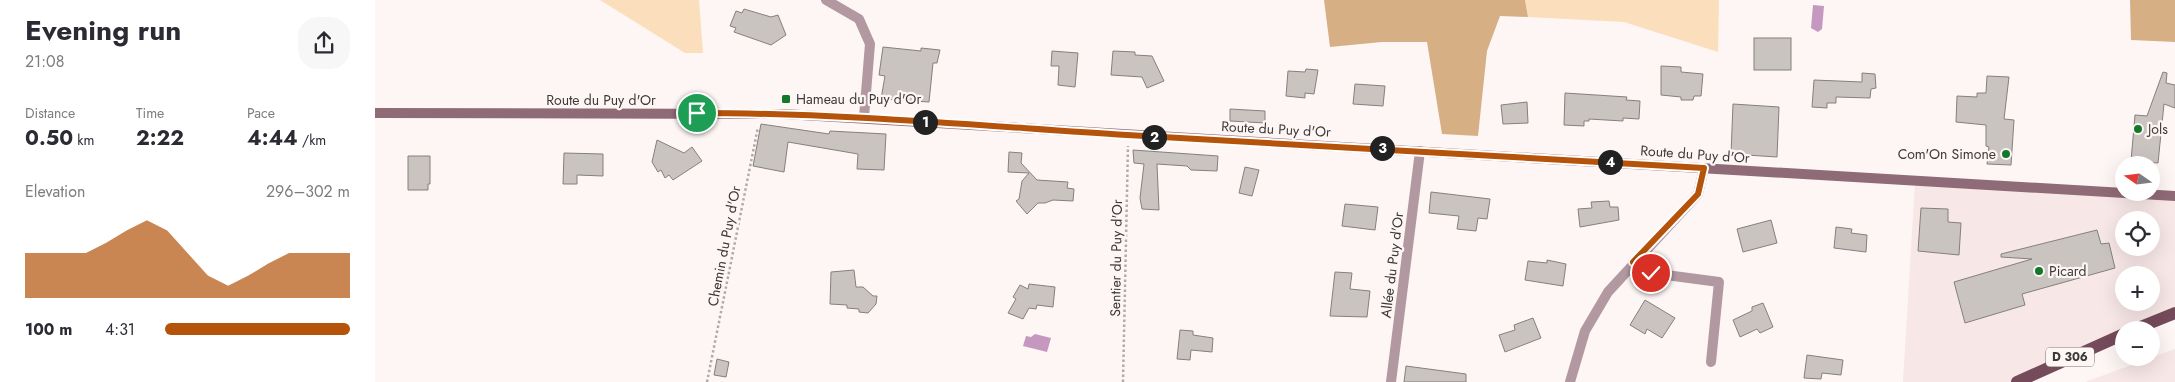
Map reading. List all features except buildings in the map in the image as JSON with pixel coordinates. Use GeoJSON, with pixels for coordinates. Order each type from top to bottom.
{"type":"FeatureCollection","features":[{"type":"Feature","properties":{"kind":"main road","name":"Route du Puy d'Or"},"geometry":{"type":"LineString","coordinates":[[375,113],[761,113],[864,117],[1128,135],[2175,196]]}},
{"type":"Feature","properties":{"kind":"main road"},"geometry":{"type":"LineString","coordinates":[[2158,321],[2172,316]]}},
{"type":"Feature","properties":{"kind":"main road","name":"D 306"},"geometry":{"type":"LineString","coordinates":[[2017,382],[2115,338]]}},
{"type":"Feature","properties":{"kind":"street"},"geometry":{"type":"LineString","coordinates":[[826,0],[859,19],[870,44],[864,117]]}},
{"type":"Feature","properties":{"kind":"street","name":"Allée du Puy d'Or"},"geometry":{"type":"LineString","coordinates":[[1391,382],[1420,151]]}},
{"type":"Feature","properties":{"kind":"street"},"geometry":{"type":"LineString","coordinates":[[1570,382],[1585,330],[1608,292],[1633,262],[1698,194],[1704,168]]}},
{"type":"Feature","properties":{"kind":"street"},"geometry":{"type":"LineString","coordinates":[[1633,262],[1651,273],[1719,282],[1711,362]]}},
{"type":"Feature","properties":{"kind":"path","name":"Chemin du Puy d'Or"},"geometry":{"type":"LineString","coordinates":[[707,382],[761,113]]}},
{"type":"Feature","properties":{"kind":"path","name":"Sentier du Puy d'Or"},"geometry":{"type":"LineString","coordinates":[[1123,382],[1128,135]]}},
{"type":"Feature","properties":{"kind":"shaded area"},"geometry":{"type":"Polygon","coordinates":[[[600,0],[699,0],[703,53],[685,53],[600,0]]]}},
{"type":"Feature","properties":{"kind":"shaded area"},"geometry":{"type":"Polygon","coordinates":[[[1324,0],[1525,0],[1528,17],[1500,16],[1487,51],[1478,136],[1442,134],[1427,42],[1382,42],[1330,47],[1324,0]]]}},
{"type":"Feature","properties":{"kind":"shaded area"},"geometry":{"type":"Polygon","coordinates":[[[1525,0],[1719,0],[1718,52],[1624,22],[1528,17],[1525,0]]]}},
{"type":"Feature","properties":{"kind":"shaded area"},"geometry":{"type":"Polygon","coordinates":[[[2130,0],[2175,0],[2175,42],[2131,40],[2130,0]]]}},
{"type":"Feature","properties":{"kind":"shaded area"},"geometry":{"type":"Polygon","coordinates":[[[1813,5],[1824,6],[1822,29],[1818,32],[1811,28],[1813,5]]]}},
{"type":"Feature","properties":{"kind":"shaded area"},"geometry":{"type":"Polygon","coordinates":[[[1915,182],[2115,193],[2115,201],[2160,201],[2160,195],[2175,196],[2175,312],[2155,321],[2115,321],[2115,339],[2017,382],[1903,382],[1915,182]]]}},
{"type":"Feature","properties":{"kind":"shaded area"},"geometry":{"type":"Polygon","coordinates":[[[1035,334],[1051,338],[1047,352],[1023,346],[1026,336],[1031,337],[1035,334]]]}},
{"type":"Feature","properties":{"kind":"shaded area"},"geometry":{"type":"Polygon","coordinates":[[[2175,349],[2175,382],[2085,382],[2129,366],[2160,366],[2160,354],[2175,349]]]}},
{"type":"Feature","properties":{"kind":"place","name":"Hameau du Puy d'Or"},"geometry":{"type":"Point","coordinates":[786,99]}},
{"type":"Feature","properties":{"kind":"place","name":"Jols"},"geometry":{"type":"Point","coordinates":[2138,129]}},
{"type":"Feature","properties":{"kind":"place","name":"Com'On Simone"},"geometry":{"type":"Point","coordinates":[2006,154]}},
{"type":"Feature","properties":{"kind":"place","name":"Picard"},"geometry":{"type":"Point","coordinates":[2039,271]}},
{"type":"Feature","properties":{"kind":"route"},"geometry":{"type":"LineString","coordinates":[[697,113],[864,117],[1128,135],[1704,168],[1698,194],[1633,262],[1651,273]]}}]}
